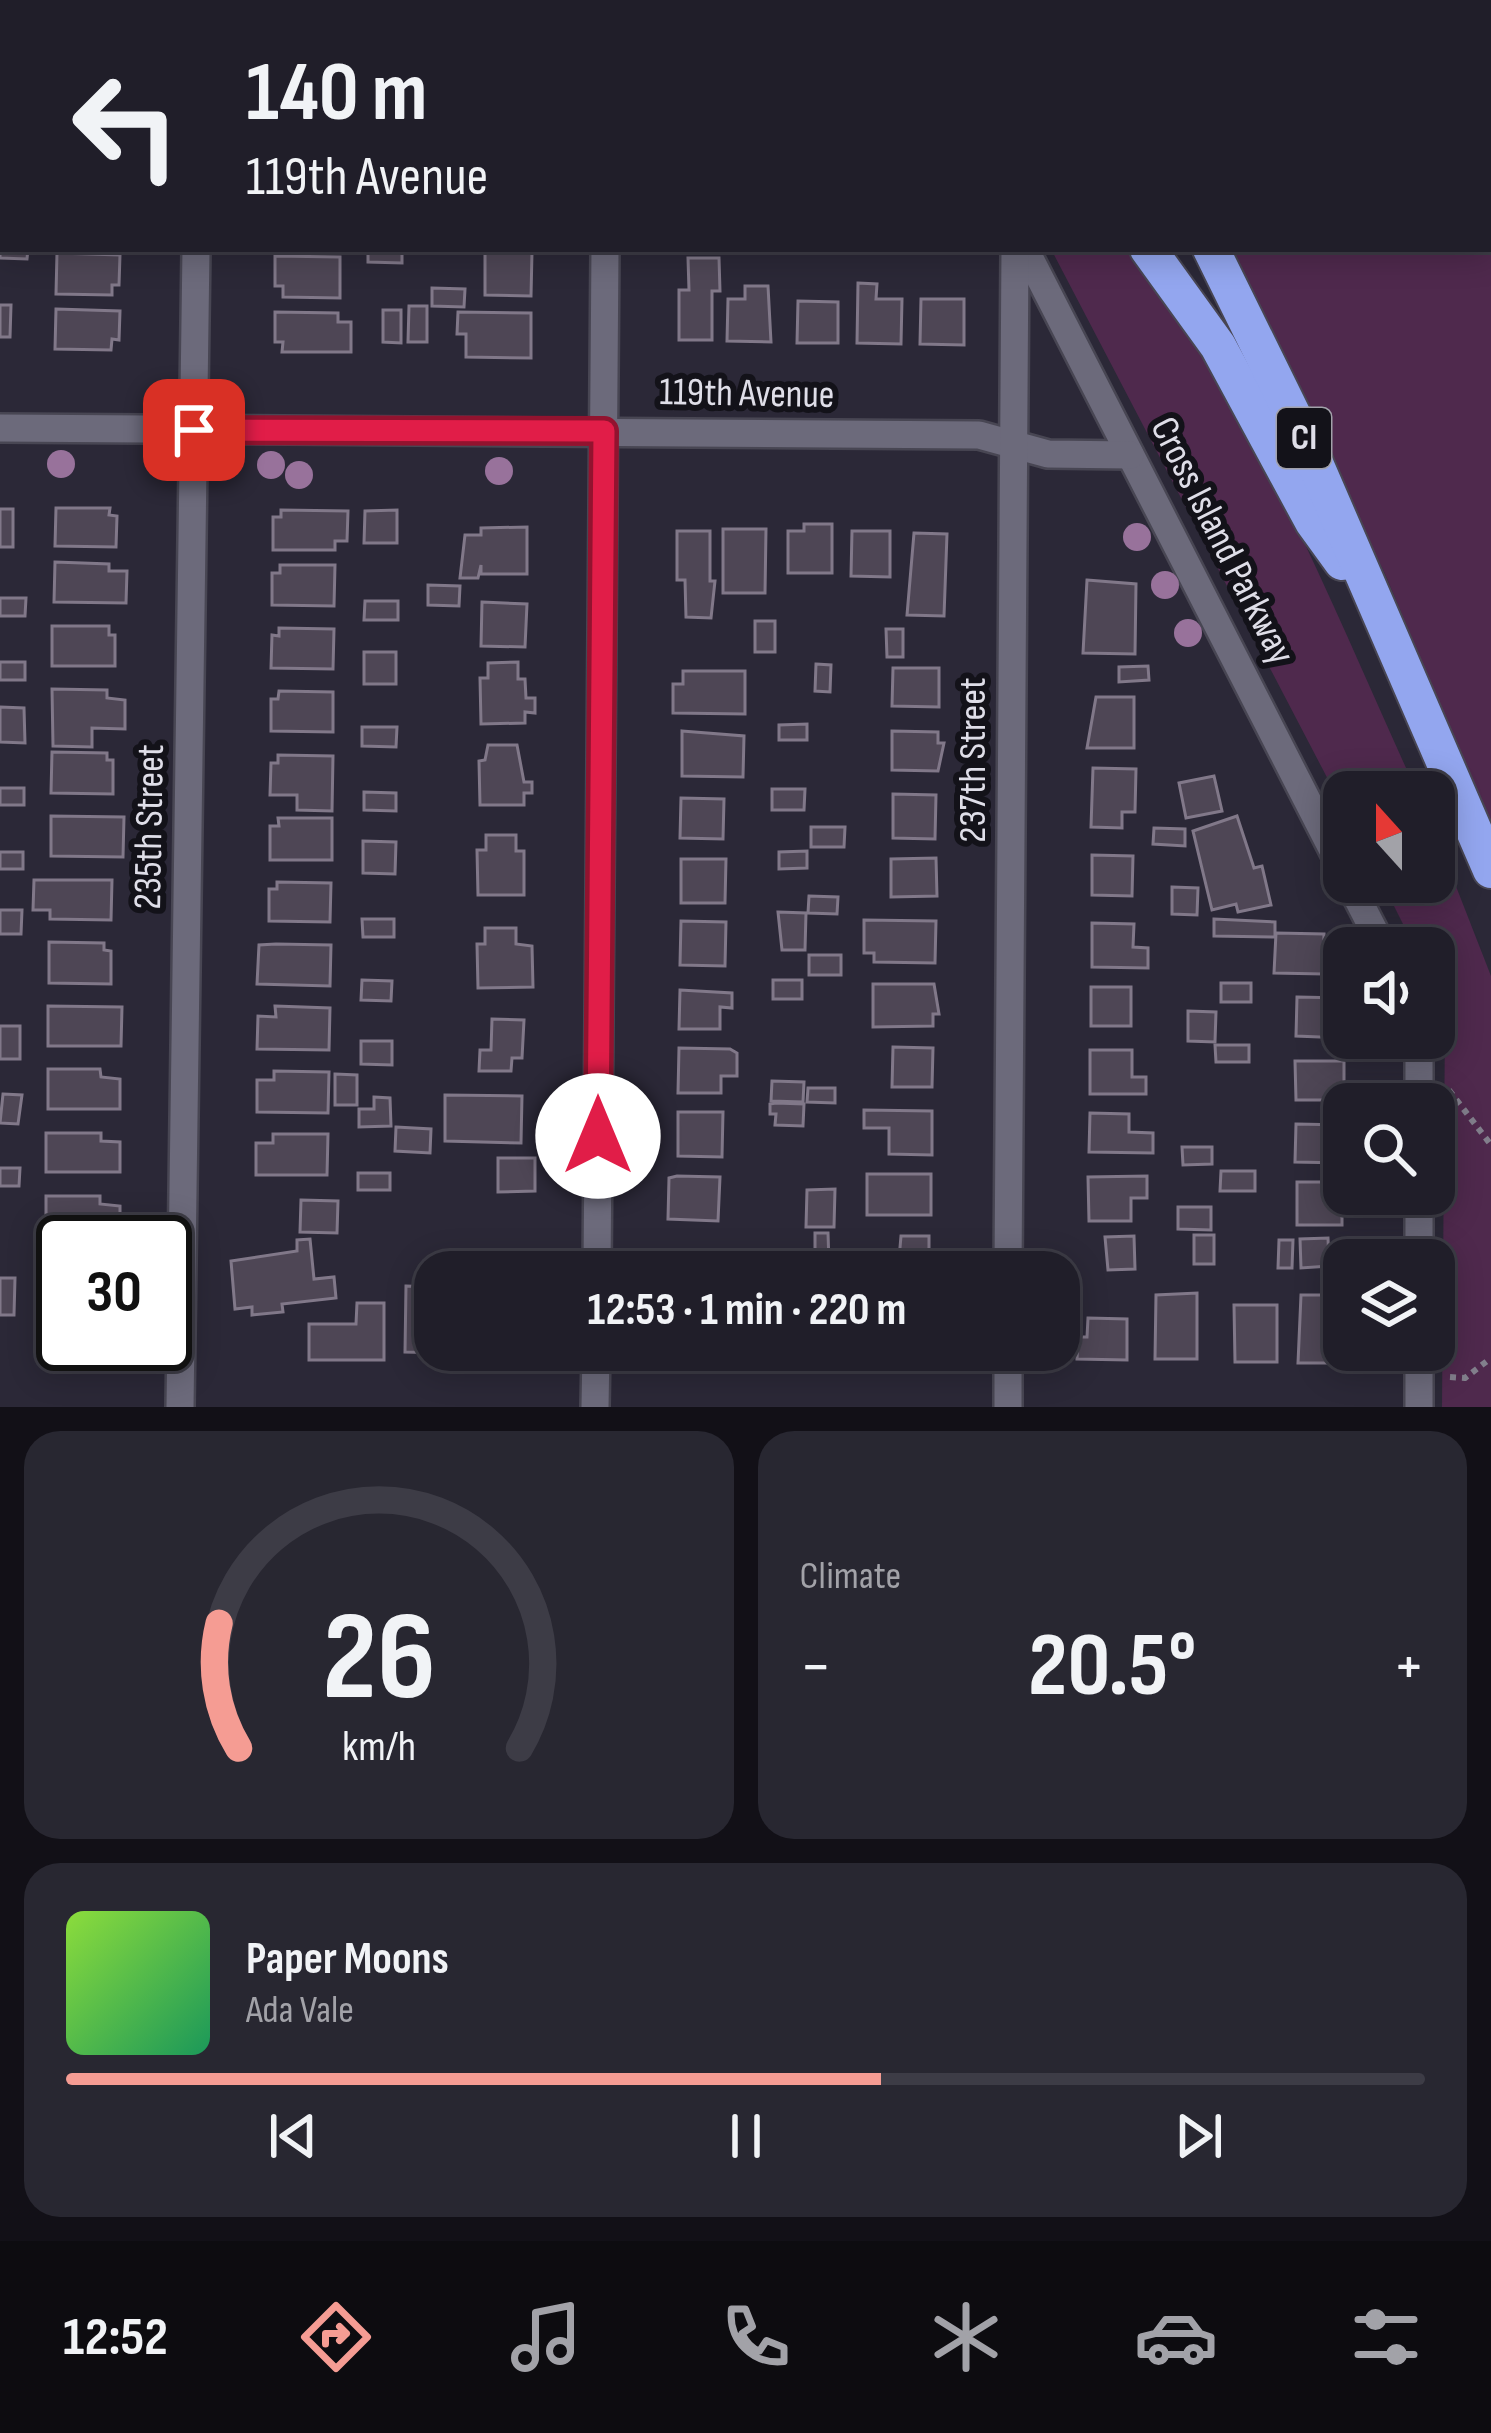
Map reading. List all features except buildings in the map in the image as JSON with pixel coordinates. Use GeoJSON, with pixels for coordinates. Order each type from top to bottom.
{"type":"FeatureCollection","features":[{"type":"Feature","properties":{"kind":"highway"},"geometry":{"type":"LineString","coordinates":[[1150,252],[1218,346],[1313,522],[1391,630]]}},
{"type":"Feature","properties":{"kind":"highway","name":"CI"},"geometry":{"type":"LineString","coordinates":[[1212,252],[1391,630],[1491,870]]}},
{"type":"Feature","properties":{"kind":"street","name":"235th Street"},"geometry":{"type":"LineString","coordinates":[[181,1407],[196,252]]}},
{"type":"Feature","properties":{"kind":"street"},"geometry":{"type":"LineString","coordinates":[[597,1251],[605,252]]}},
{"type":"Feature","properties":{"kind":"street","name":"237th Street"},"geometry":{"type":"LineString","coordinates":[[1008,1251],[1015,252]]}},
{"type":"Feature","properties":{"kind":"street","name":"Cross Island Parkway"},"geometry":{"type":"LineString","coordinates":[[1027,252],[1323,831]]}},
{"type":"Feature","properties":{"kind":"street","name":"119th Avenue"},"geometry":{"type":"LineString","coordinates":[[0,428],[979,435],[1048,454],[1130,455]]}},
{"type":"Feature","properties":{"kind":"street"},"geometry":{"type":"LineString","coordinates":[[596,1371],[596,1407]]}},
{"type":"Feature","properties":{"kind":"street"},"geometry":{"type":"LineString","coordinates":[[1008,1371],[1008,1407]]}},
{"type":"Feature","properties":{"kind":"street"},"geometry":{"type":"LineString","coordinates":[[1419,1371],[1419,1407]]}},
{"type":"Feature","properties":{"kind":"path"},"geometry":{"type":"LineString","coordinates":[[1430,1059],[1491,1145]]}},
{"type":"Feature","properties":{"kind":"path"},"geometry":{"type":"LineString","coordinates":[[1447,1376],[1465,1378],[1491,1358]]}},
{"type":"Feature","properties":{"kind":"shaded area"},"geometry":{"type":"Polygon","coordinates":[[[1053,252],[1131,252],[1216,375],[1322,581],[1408,771],[1324,771],[1053,252]]]}},
{"type":"Feature","properties":{"kind":"shaded area"},"geometry":{"type":"Polygon","coordinates":[[[1231,252],[1491,252],[1491,825],[1385,574],[1231,252]]]}},
{"type":"Feature","properties":{"kind":"shaded area"},"geometry":{"type":"Polygon","coordinates":[[[1455,884],[1491,976],[1491,1407],[1442,1407],[1442,1371],[1455,1371],[1455,1239],[1443,1239],[1443,1215],[1455,1215],[1455,1083],[1445,1083],[1445,1059],[1455,1059],[1455,927],[1404,927],[1392,903],[1455,903],[1455,884]]]}},
{"type":"Feature","properties":{"kind":"route"},"geometry":{"type":"LineString","coordinates":[[194,430],[604,431],[598,1136]]}}]}
